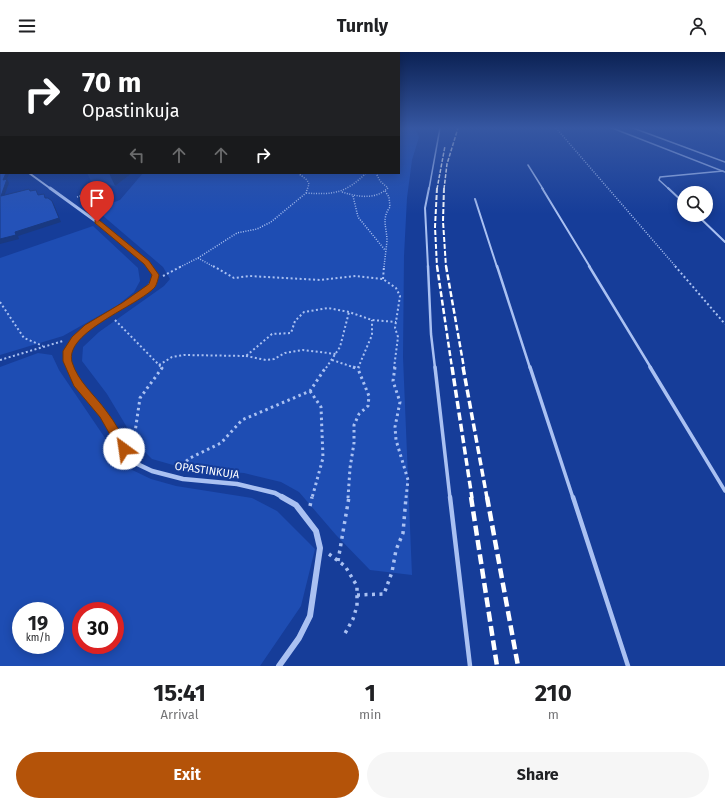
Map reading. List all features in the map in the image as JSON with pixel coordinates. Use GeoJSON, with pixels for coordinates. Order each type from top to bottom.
{"type":"FeatureCollection","features":[{"type":"Feature","properties":{"kind":"street"},"geometry":{"type":"LineString","coordinates":[[31,174],[82,210],[146,262],[156,275],[152,285],[88,327],[75,340],[67,351],[68,361],[77,384],[103,414],[131,461]]}},
{"type":"Feature","properties":{"kind":"street","name":"OPASTINKUJA"},"geometry":{"type":"LineString","coordinates":[[131,461],[152,471],[183,479],[237,484],[275,493],[296,505],[316,531],[320,548],[310,616],[299,638],[279,666]]}},
{"type":"Feature","properties":{"kind":"lane"},"geometry":{"type":"LineString","coordinates":[[435,157],[425,208],[431,334],[470,666]]}},
{"type":"Feature","properties":{"kind":"lane"},"geometry":{"type":"LineString","coordinates":[[685,157],[724,172]]}},
{"type":"Feature","properties":{"kind":"lane"},"geometry":{"type":"LineString","coordinates":[[711,157],[725,162]]}},
{"type":"Feature","properties":{"kind":"lane"},"geometry":{"type":"LineString","coordinates":[[528,165],[725,491]]}},
{"type":"Feature","properties":{"kind":"lane"},"geometry":{"type":"LineString","coordinates":[[677,197],[659,180],[660,177],[724,172]]}},
{"type":"Feature","properties":{"kind":"lane"},"geometry":{"type":"LineString","coordinates":[[475,199],[628,666]]}},
{"type":"Feature","properties":{"kind":"lane"},"geometry":{"type":"LineString","coordinates":[[704,222],[725,242]]}},
{"type":"Feature","properties":{"kind":"path"},"geometry":{"type":"LineString","coordinates":[[581,157],[725,324]]}},
{"type":"Feature","properties":{"kind":"path"},"geometry":{"type":"LineString","coordinates":[[154,281],[198,258],[237,233],[257,229],[271,222],[306,193],[309,184],[307,180],[299,174]]}},
{"type":"Feature","properties":{"kind":"path"},"geometry":{"type":"LineString","coordinates":[[342,192],[365,174]]}},
{"type":"Feature","properties":{"kind":"path"},"geometry":{"type":"LineString","coordinates":[[306,193],[328,194],[342,192],[353,196],[376,196],[388,188],[380,181],[376,174]]}},
{"type":"Feature","properties":{"kind":"path"},"geometry":{"type":"LineString","coordinates":[[383,279],[387,239],[384,220],[386,212],[390,207],[389,197],[385,191]]}},
{"type":"Feature","properties":{"kind":"path"},"geometry":{"type":"LineString","coordinates":[[75,198],[90,193]]}},
{"type":"Feature","properties":{"kind":"path"},"geometry":{"type":"LineString","coordinates":[[353,196],[356,200],[357,216],[370,234],[385,250]]}},
{"type":"Feature","properties":{"kind":"path"},"geometry":{"type":"LineString","coordinates":[[198,258],[234,278],[250,276],[320,280],[356,276],[383,279],[396,288],[400,296],[395,328],[398,337],[393,380],[400,402],[395,426],[395,434],[408,480],[403,533],[396,550],[392,572],[384,594],[357,595]]}},
{"type":"Feature","properties":{"kind":"path"},"geometry":{"type":"LineString","coordinates":[[0,302],[24,338],[44,346]]}},
{"type":"Feature","properties":{"kind":"path"},"geometry":{"type":"LineString","coordinates":[[246,356],[272,334],[290,333],[295,321],[304,312],[328,308],[349,312],[372,320],[396,322]]}},
{"type":"Feature","properties":{"kind":"path"},"geometry":{"type":"LineString","coordinates":[[169,475],[190,458],[222,443],[242,420],[310,391],[340,347],[349,312]]}},
{"type":"Feature","properties":{"kind":"path"},"geometry":{"type":"LineString","coordinates":[[109,314],[128,331],[162,368],[140,398],[131,461]]}},
{"type":"Feature","properties":{"kind":"path"},"geometry":{"type":"LineString","coordinates":[[358,369],[372,335],[372,320]]}},
{"type":"Feature","properties":{"kind":"path"},"geometry":{"type":"LineString","coordinates":[[0,360],[44,346],[75,340]]}},
{"type":"Feature","properties":{"kind":"path"},"geometry":{"type":"LineString","coordinates":[[159,365],[172,357],[184,355],[246,356],[266,360],[274,359],[285,353],[303,350],[336,354]]}},
{"type":"Feature","properties":{"kind":"path"},"geometry":{"type":"LineString","coordinates":[[332,360],[358,369],[369,396],[368,406],[359,414],[354,425],[354,443],[350,468],[350,489],[338,561]]}},
{"type":"Feature","properties":{"kind":"path"},"geometry":{"type":"LineString","coordinates":[[306,518],[323,458],[321,407],[310,391]]}},
{"type":"Feature","properties":{"kind":"path"},"geometry":{"type":"LineString","coordinates":[[320,548],[345,566],[358,586],[353,619],[343,637]]}},
{"type":"Feature","properties":{"kind":"shaded area"},"geometry":{"type":"Polygon","coordinates":[[[400,157],[413,157],[407,198],[404,256],[403,357],[412,575],[370,570],[336,535],[299,492],[281,482],[244,473],[187,469],[152,459],[137,444],[107,394],[82,361],[83,347],[99,332],[164,286],[170,279],[163,267],[95,209],[120,200],[142,174],[400,174],[400,157]]]}},
{"type":"Feature","properties":{"kind":"shaded area"},"geometry":{"type":"Polygon","coordinates":[[[93,226],[138,268],[140,281],[134,292],[118,305],[63,336],[0,355],[0,258],[93,226]]]}},
{"type":"Feature","properties":{"kind":"shaded area"},"geometry":{"type":"Polygon","coordinates":[[[38,353],[52,355],[59,370],[124,466],[151,479],[176,486],[252,498],[277,511],[315,549],[301,606],[260,666],[0,666],[0,367],[38,353]]]}},
{"type":"Feature","properties":{"kind":"building"},"geometry":{"type":"Polygon","coordinates":[[[0,174],[6,174],[3,180],[7,179],[1,196],[29,189],[30,191],[36,190],[38,195],[44,194],[45,198],[52,201],[59,218],[15,232],[16,235],[0,239],[0,174]]]}},
{"type":"Feature","properties":{"kind":"railway"},"geometry":{"type":"LineString","coordinates":[[437,189],[443,157]]}},
{"type":"Feature","properties":{"kind":"railway"},"geometry":{"type":"LineString","coordinates":[[444,189],[449,157]]}},
{"type":"Feature","properties":{"kind":"railway"},"geometry":{"type":"LineString","coordinates":[[437,188],[435,227],[437,267]]}},
{"type":"Feature","properties":{"kind":"railway"},"geometry":{"type":"LineString","coordinates":[[444,188],[443,221],[446,267]]}},
{"type":"Feature","properties":{"kind":"railway"},"geometry":{"type":"LineString","coordinates":[[437,266],[452,368]]}},
{"type":"Feature","properties":{"kind":"railway"},"geometry":{"type":"LineString","coordinates":[[446,266],[464,368]]}},
{"type":"Feature","properties":{"kind":"railway"},"geometry":{"type":"LineString","coordinates":[[452,367],[472,498]]}},
{"type":"Feature","properties":{"kind":"railway"},"geometry":{"type":"LineString","coordinates":[[463,367],[487,498]]}},
{"type":"Feature","properties":{"kind":"railway"},"geometry":{"type":"LineString","coordinates":[[471,497],[497,666]]}},
{"type":"Feature","properties":{"kind":"railway"},"geometry":{"type":"LineString","coordinates":[[487,497],[518,666]]}},
{"type":"Feature","properties":{"kind":"route"},"geometry":{"type":"LineString","coordinates":[[97,222],[146,262],[153,269],[156,275],[152,285],[125,305],[88,327],[75,340],[67,351],[68,361],[77,384],[103,414],[124,449]]}}]}
